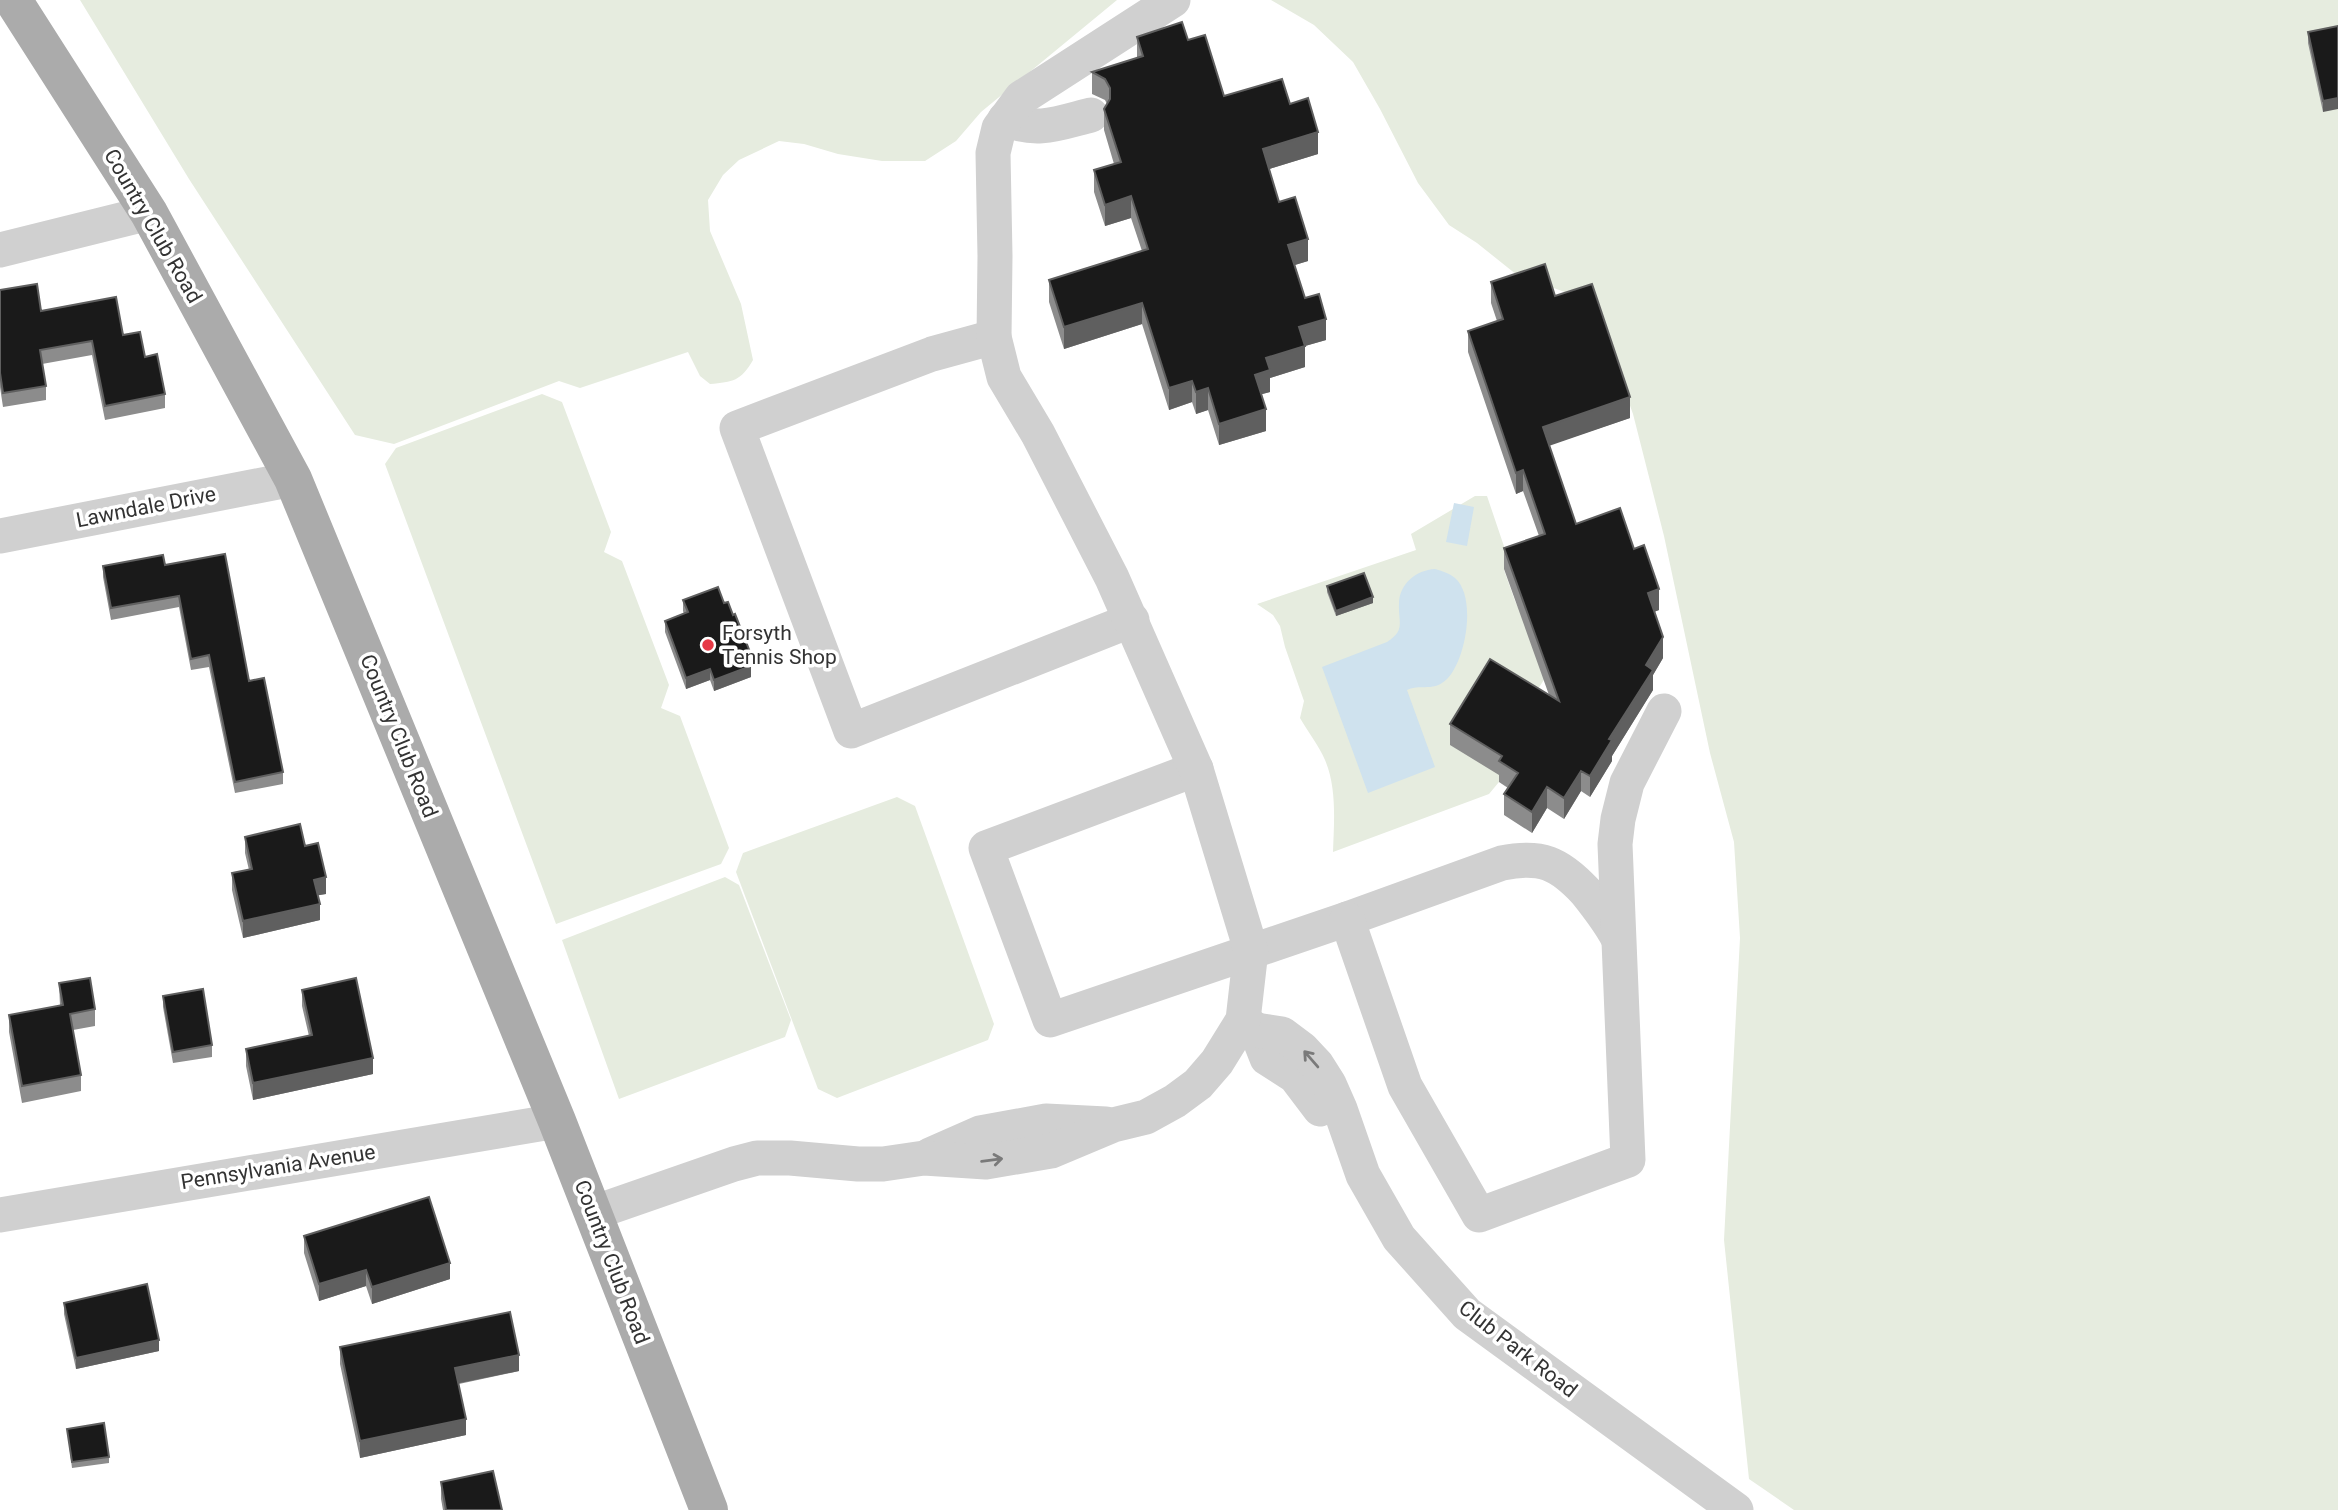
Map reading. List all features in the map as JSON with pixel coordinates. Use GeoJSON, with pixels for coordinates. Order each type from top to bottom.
{"type":"FeatureCollection","features":[{"type":"Feature","properties":{"kind":"main road","name":"Country Club Road"},"geometry":{"type":"LineString","coordinates":[[13,0],[149,213],[293,479],[557,1121],[709,1510]]}},
{"type":"Feature","properties":{"kind":"street"},"geometry":{"type":"LineString","coordinates":[[593,1213],[757,1158],[790,1157],[858,1164],[883,1164],[925,1158],[986,1162],[1051,1151],[1113,1125],[1146,1117],[1160,1110],[1198,1084],[1250,1025],[1251,950],[1196,769],[1132,620],[1036,430],[1004,377],[994,337],[993,153],[999,128],[1021,97],[1173,0]]}},
{"type":"Feature","properties":{"kind":"street"},"geometry":{"type":"LineString","coordinates":[[1005,119],[1021,126],[1045,127],[1091,115]]}},
{"type":"Feature","properties":{"kind":"street"},"geometry":{"type":"LineString","coordinates":[[0,250],[149,213]]}},
{"type":"Feature","properties":{"kind":"street"},"geometry":{"type":"LineString","coordinates":[[994,337],[932,354],[737,428],[851,731],[1132,620]]}},
{"type":"Feature","properties":{"kind":"street","name":"Lawndale Drive"},"geometry":{"type":"LineString","coordinates":[[0,536],[293,479]]}},
{"type":"Feature","properties":{"kind":"street"},"geometry":{"type":"LineString","coordinates":[[1347,919],[1405,1086],[1479,1215],[1628,1160],[1615,844],[1627,783],[1664,711]]}},
{"type":"Feature","properties":{"kind":"street"},"geometry":{"type":"LineString","coordinates":[[1196,769],[986,848],[1050,1020],[1502,863],[1522,859],[1540,860],[1556,865],[1572,877],[1607,919],[1618,938]]}},
{"type":"Feature","properties":{"kind":"street","name":"Club Park Road"},"geometry":{"type":"LineString","coordinates":[[1250,1025],[1282,1034],[1302,1049],[1317,1066],[1334,1097],[1363,1175],[1399,1238],[1467,1314],[1736,1510]]}},
{"type":"Feature","properties":{"kind":"street","name":"Pennsylvania Avenue"},"geometry":{"type":"LineString","coordinates":[[0,1215],[557,1121]]}},
{"type":"Feature","properties":{"kind":"shaded area"},"geometry":{"type":"Polygon","coordinates":[[[80,0],[1117,0],[981,112],[956,141],[925,161],[882,161],[779,141],[739,160],[723,175],[708,200],[710,231],[741,304],[753,360],[736,379],[710,384],[700,376],[688,352],[580,388],[559,381],[394,444],[355,435],[189,179],[80,0]]]}},
{"type":"Feature","properties":{"kind":"shaded area"},"geometry":{"type":"Polygon","coordinates":[[[1271,0],[2338,0],[2338,1510],[1794,1510],[1749,1479],[1724,1240],[1740,938],[1734,842],[1710,753],[1664,536],[1633,414],[1593,302],[1517,275],[1449,225],[1418,183],[1353,62],[1314,25],[1271,0]]]}},
{"type":"Feature","properties":{"kind":"shaded area"},"geometry":{"type":"Polygon","coordinates":[[[542,394],[562,402],[611,532],[604,552],[622,561],[669,685],[661,708],[680,716],[729,848],[721,864],[556,924],[385,464],[396,448],[542,394]]]}},
{"type":"Feature","properties":{"kind":"shaded area"},"geometry":{"type":"Polygon","coordinates":[[[1475,496],[1487,496],[1511,567],[1504,570],[1515,601],[1549,672],[1529,703],[1499,782],[1489,794],[1333,852],[1334,805],[1329,771],[1320,750],[1300,718],[1304,701],[1280,626],[1273,615],[1257,604],[1416,550],[1411,534],[1475,496]]]}},
{"type":"Feature","properties":{"kind":"shaded area"},"geometry":{"type":"Polygon","coordinates":[[[897,797],[915,806],[994,1024],[988,1040],[837,1098],[818,1089],[736,872],[743,853],[897,797]]]}},
{"type":"Feature","properties":{"kind":"shaded area"},"geometry":{"type":"Polygon","coordinates":[[[725,877],[739,885],[791,1020],[785,1037],[619,1099],[562,940],[725,877]]]}},
{"type":"Feature","properties":{"kind":"water"},"geometry":{"type":"Polygon","coordinates":[[[1454,503],[1474,507],[1467,546],[1446,542],[1454,503]]]}},
{"type":"Feature","properties":{"kind":"water"},"geometry":{"type":"Polygon","coordinates":[[[1435,569],[1453,576],[1462,587],[1467,613],[1464,644],[1454,670],[1447,679],[1437,686],[1407,690],[1435,767],[1368,793],[1322,667],[1393,638],[1400,625],[1400,597],[1405,584],[1421,572],[1435,569]]]}},
{"type":"Feature","properties":{"kind":"building"},"geometry":{"type":"Polygon","coordinates":[[[1182,22],[1188,40],[1205,35],[1224,96],[1282,79],[1290,104],[1308,98],[1318,132],[1263,149],[1279,202],[1295,197],[1308,239],[1288,245],[1305,298],[1319,294],[1326,319],[1299,327],[1305,346],[1266,358],[1270,370],[1255,375],[1266,409],[1219,424],[1208,388],[1196,392],[1192,381],[1169,388],[1142,303],[1064,327],[1049,280],[1148,249],[1131,196],[1105,205],[1094,170],[1121,162],[1104,109],[1110,99],[1110,88],[1105,79],[1092,72],[1143,56],[1137,37],[1182,22]]]}},
{"type":"Feature","properties":{"kind":"building"},"geometry":{"type":"Polygon","coordinates":[[[2338,26],[2338,98],[2323,101],[2308,32],[2338,26]]]}},
{"type":"Feature","properties":{"kind":"building"},"geometry":{"type":"Polygon","coordinates":[[[1545,264],[1555,296],[1592,284],[1630,397],[1543,427],[1576,524],[1620,508],[1634,549],[1644,545],[1659,589],[1648,593],[1663,637],[1646,665],[1653,670],[1609,739],[1612,740],[1590,776],[1581,771],[1564,798],[1547,787],[1532,812],[1504,794],[1518,773],[1499,761],[1502,756],[1450,724],[1490,659],[1559,701],[1504,548],[1545,534],[1523,470],[1516,473],[1468,331],[1503,319],[1491,282],[1545,264]]]}},
{"type":"Feature","properties":{"kind":"building"},"geometry":{"type":"Polygon","coordinates":[[[37,284],[41,311],[116,297],[123,335],[140,332],[145,357],[157,354],[165,394],[105,406],[92,341],[40,350],[46,386],[3,393],[0,373],[0,290],[37,284]]]}},
{"type":"Feature","properties":{"kind":"building"},"geometry":{"type":"Polygon","coordinates":[[[225,554],[249,681],[264,678],[283,772],[235,782],[209,655],[191,659],[179,596],[111,608],[103,566],[163,555],[165,565],[225,554]]]}},
{"type":"Feature","properties":{"kind":"building"},"geometry":{"type":"Polygon","coordinates":[[[1364,573],[1373,597],[1336,611],[1327,586],[1364,573]]]}},
{"type":"Feature","properties":{"kind":"building","name":"Forsyth Tennis Shop"},"geometry":{"type":"Polygon","coordinates":[[[718,587],[724,603],[728,602],[733,615],[735,614],[750,652],[746,653],[751,666],[714,680],[710,669],[686,678],[665,621],[688,612],[683,600],[718,587]]]}},
{"type":"Feature","properties":{"kind":"building"},"geometry":{"type":"Polygon","coordinates":[[[300,824],[305,846],[318,843],[326,877],[314,880],[320,904],[243,921],[232,873],[252,869],[245,837],[300,824]]]}},
{"type":"Feature","properties":{"kind":"building"},"geometry":{"type":"Polygon","coordinates":[[[90,978],[95,1009],[70,1014],[81,1075],[22,1086],[9,1015],[63,1005],[59,983],[90,978]]]}},
{"type":"Feature","properties":{"kind":"building"},"geometry":{"type":"Polygon","coordinates":[[[356,978],[373,1058],[253,1083],[246,1049],[312,1035],[302,990],[356,978]]]}},
{"type":"Feature","properties":{"kind":"building"},"geometry":{"type":"Polygon","coordinates":[[[203,989],[212,1045],[173,1052],[163,996],[203,989]]]}},
{"type":"Feature","properties":{"kind":"building"},"geometry":{"type":"Polygon","coordinates":[[[429,1197],[450,1263],[372,1287],[366,1270],[319,1284],[304,1236],[429,1197]]]}},
{"type":"Feature","properties":{"kind":"building"},"geometry":{"type":"Polygon","coordinates":[[[147,1284],[159,1340],[76,1358],[64,1303],[147,1284]]]}},
{"type":"Feature","properties":{"kind":"building"},"geometry":{"type":"Polygon","coordinates":[[[510,1312],[519,1355],[455,1368],[466,1419],[360,1441],[340,1347],[510,1312]]]}},
{"type":"Feature","properties":{"kind":"building"},"geometry":{"type":"Polygon","coordinates":[[[104,1423],[109,1457],[72,1462],[67,1429],[104,1423]]]}},
{"type":"Feature","properties":{"kind":"building"},"geometry":{"type":"Polygon","coordinates":[[[493,1471],[502,1510],[446,1510],[441,1482],[493,1471]]]}},
{"type":"Feature","properties":{"kind":"place","name":"Forsyth Tennis Shop"},"geometry":{"type":"Point","coordinates":[708,645]}}]}
